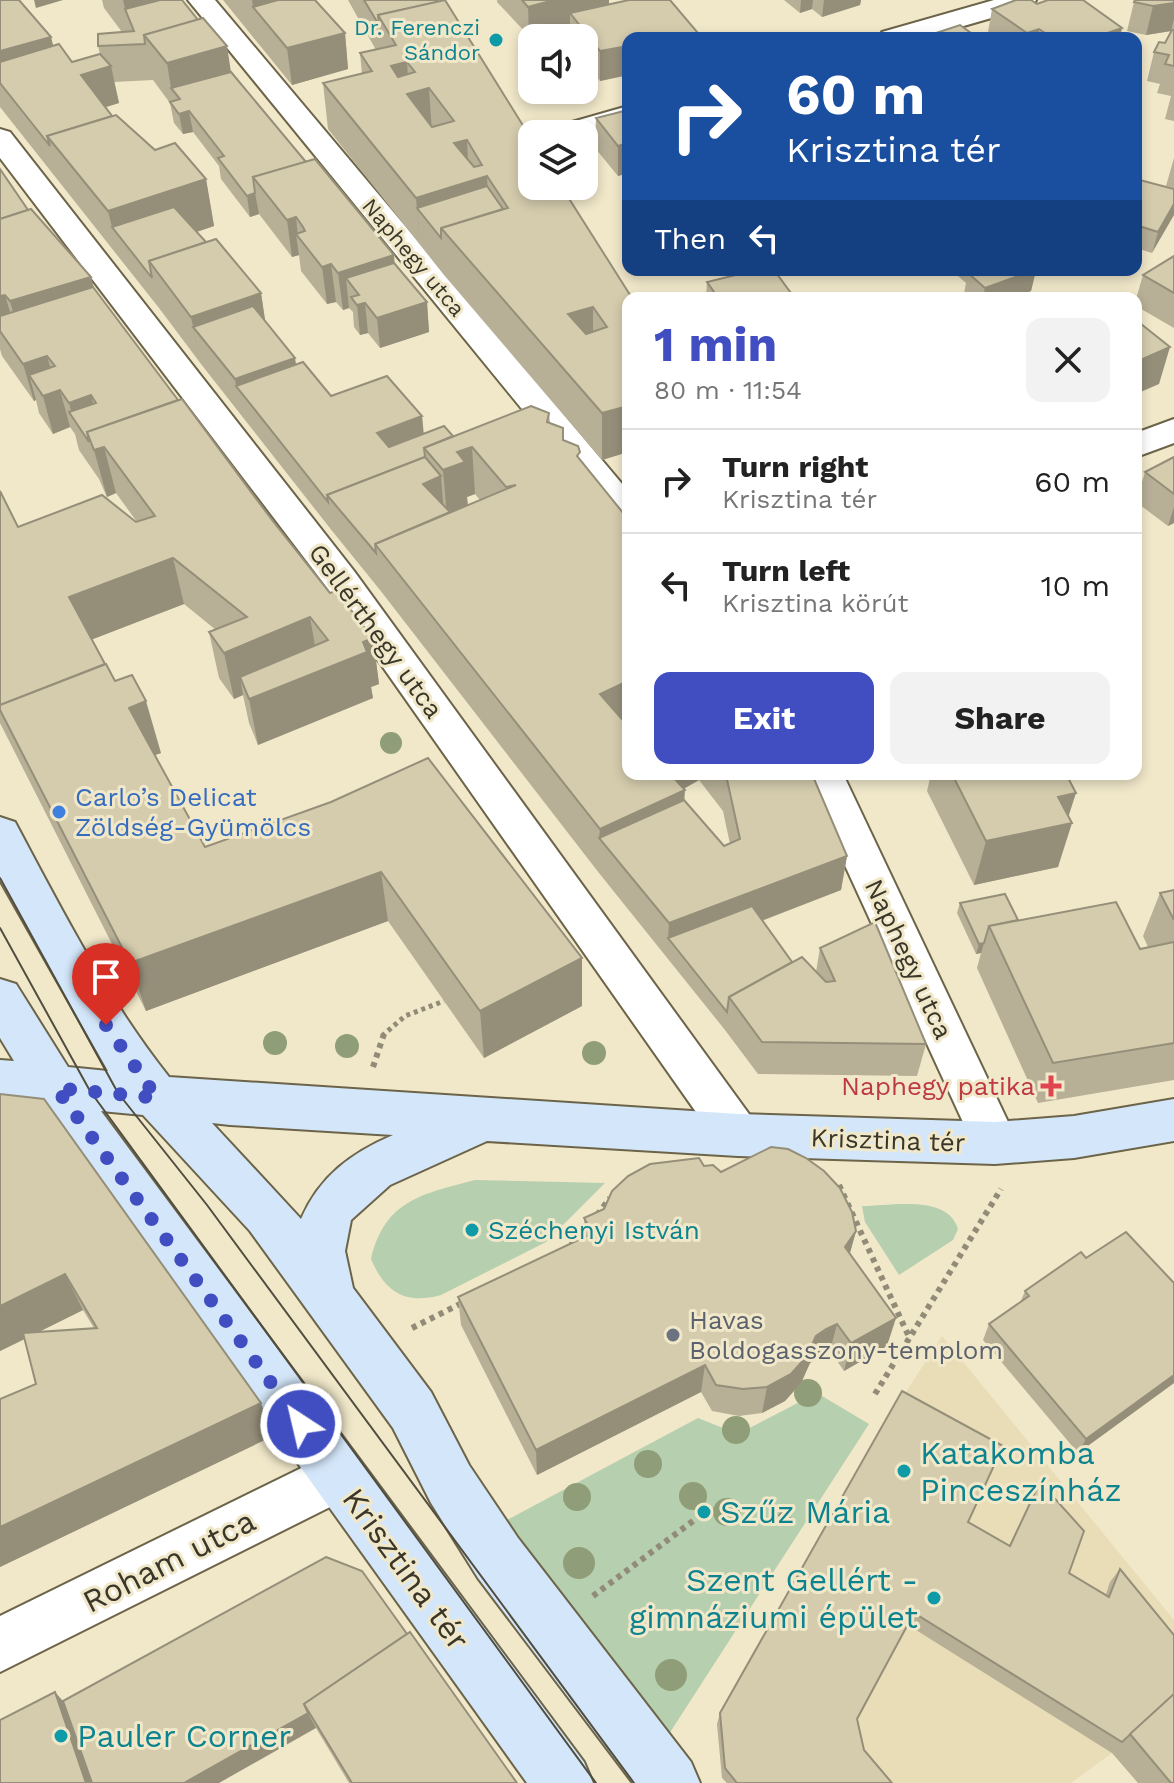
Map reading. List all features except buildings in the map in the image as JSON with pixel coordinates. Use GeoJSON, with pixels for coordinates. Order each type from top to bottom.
{"type":"FeatureCollection","features":[{"type":"Feature","properties":{"kind":"street","name":"Naphegy utca"},"geometry":{"type":"LineString","coordinates":[[201,0],[622,507]]}},
{"type":"Feature","properties":{"kind":"street"},"geometry":{"type":"LineString","coordinates":[[913,32],[1023,0]]}},
{"type":"Feature","properties":{"kind":"street"},"geometry":{"type":"LineString","coordinates":[[598,124],[622,117]]}},
{"type":"Feature","properties":{"kind":"street","name":"Gellérthegy utca"},"geometry":{"type":"LineString","coordinates":[[0,138],[341,580],[738,1135]]}},
{"type":"Feature","properties":{"kind":"street"},"geometry":{"type":"LineString","coordinates":[[1142,443],[1174,430]]}},
{"type":"Feature","properties":{"kind":"street","name":"Naphegy utca"},"geometry":{"type":"LineString","coordinates":[[826,780],[998,1166]]}},
{"type":"Feature","properties":{"kind":"street"},"geometry":{"type":"LineString","coordinates":[[0,834],[28,893],[121,1052],[157,1098],[268,1215],[412,1410],[450,1484],[498,1558],[670,1783]]}},
{"type":"Feature","properties":{"kind":"street"},"geometry":{"type":"LineString","coordinates":[[0,998],[56,1088]]}},
{"type":"Feature","properties":{"kind":"street"},"geometry":{"type":"LineString","coordinates":[[0,1080],[56,1088]]}},
{"type":"Feature","properties":{"kind":"street","name":"Krisztina tér"},"geometry":{"type":"LineString","coordinates":[[56,1088],[157,1098],[738,1135],[998,1166],[1074,1137],[1174,1120]]}},
{"type":"Feature","properties":{"kind":"street","name":"Krisztina tér"},"geometry":{"type":"LineString","coordinates":[[56,1088],[563,1783]]}},
{"type":"Feature","properties":{"kind":"street"},"geometry":{"type":"LineString","coordinates":[[329,1297],[319,1249],[326,1221],[338,1200],[368,1171],[405,1149],[491,1120]]}},
{"type":"Feature","properties":{"kind":"street","name":"Roham utca"},"geometry":{"type":"LineString","coordinates":[[0,1645],[338,1476]]}},
{"type":"Feature","properties":{"kind":"path"},"geometry":{"type":"LineString","coordinates":[[372,1072],[376,1041],[398,1018],[444,1001]]}},
{"type":"Feature","properties":{"kind":"path"},"geometry":{"type":"LineString","coordinates":[[875,1394],[910,1340],[998,1166]]}},
{"type":"Feature","properties":{"kind":"path"},"geometry":{"type":"LineString","coordinates":[[836,1179],[910,1340]]}},
{"type":"Feature","properties":{"kind":"path"},"geometry":{"type":"LineString","coordinates":[[565,1251],[616,1191]]}},
{"type":"Feature","properties":{"kind":"path"},"geometry":{"type":"LineString","coordinates":[[407,1331],[473,1298]]}},
{"type":"Feature","properties":{"kind":"path"},"geometry":{"type":"LineString","coordinates":[[763,1502],[790,1520]]}},
{"type":"Feature","properties":{"kind":"path"},"geometry":{"type":"LineString","coordinates":[[586,1601],[697,1518]]}},
{"type":"Feature","properties":{"kind":"shaded area","name":"Szent Gellért - gimnáziumi épület"},"geometry":{"type":"Polygon","coordinates":[[[942,1336],[1174,1620],[1174,1697],[1112,1753],[1071,1783],[727,1783],[723,1777],[717,1724],[897,1406],[942,1336]]]}},
{"type":"Feature","properties":{"kind":"green space"},"geometry":{"type":"Polygon","coordinates":[[[475,1180],[605,1183],[546,1242],[441,1295],[407,1297],[390,1288],[371,1259],[386,1224],[396,1212],[422,1196],[475,1180]]]}},
{"type":"Feature","properties":{"kind":"green space"},"geometry":{"type":"Polygon","coordinates":[[[862,1206],[931,1206],[952,1218],[958,1229],[953,1240],[899,1275],[865,1222],[862,1206]]]}},
{"type":"Feature","properties":{"kind":"green space"},"geometry":{"type":"Polygon","coordinates":[[[817,1393],[869,1424],[669,1734],[505,1521],[698,1418],[738,1434],[817,1393]]]}},
{"type":"Feature","properties":{"kind":"tram line"},"geometry":{"type":"LineString","coordinates":[[0,878],[118,1093],[207,1205],[634,1783]]}},
{"type":"Feature","properties":{"kind":"tram line"},"geometry":{"type":"LineString","coordinates":[[0,928],[90,1091],[596,1783]]}},
{"type":"Feature","properties":{"kind":"place","name":"Dr. Ferenczi Sándor"},"geometry":{"type":"Point","coordinates":[496,40]}},
{"type":"Feature","properties":{"kind":"place","name":"Carlo’s Delicat Zöldség-Gyümölcs"},"geometry":{"type":"Point","coordinates":[59,812]}},
{"type":"Feature","properties":{"kind":"place","name":"Naphegy patika"},"geometry":{"type":"Point","coordinates":[1051,1086]}},
{"type":"Feature","properties":{"kind":"place","name":"Széchenyi István"},"geometry":{"type":"Point","coordinates":[472,1230]}},
{"type":"Feature","properties":{"kind":"place","name":"Havas Boldogasszony-templom"},"geometry":{"type":"Point","coordinates":[673,1335]}},
{"type":"Feature","properties":{"kind":"place","name":"Katakomba Pinceszínház"},"geometry":{"type":"Point","coordinates":[904,1471]}},
{"type":"Feature","properties":{"kind":"place","name":"Szűz Mária"},"geometry":{"type":"Point","coordinates":[704,1512]}},
{"type":"Feature","properties":{"kind":"place","name":"Szent Gellért - gimnáziumi épület"},"geometry":{"type":"Point","coordinates":[934,1598]}},
{"type":"Feature","properties":{"kind":"place","name":"Pauler Corner"},"geometry":{"type":"Point","coordinates":[61,1736]}},
{"type":"Feature","properties":{"kind":"route"},"geometry":{"type":"LineString","coordinates":[[106,1025],[121,1052],[157,1098],[56,1088],[301,1424]]}}]}
